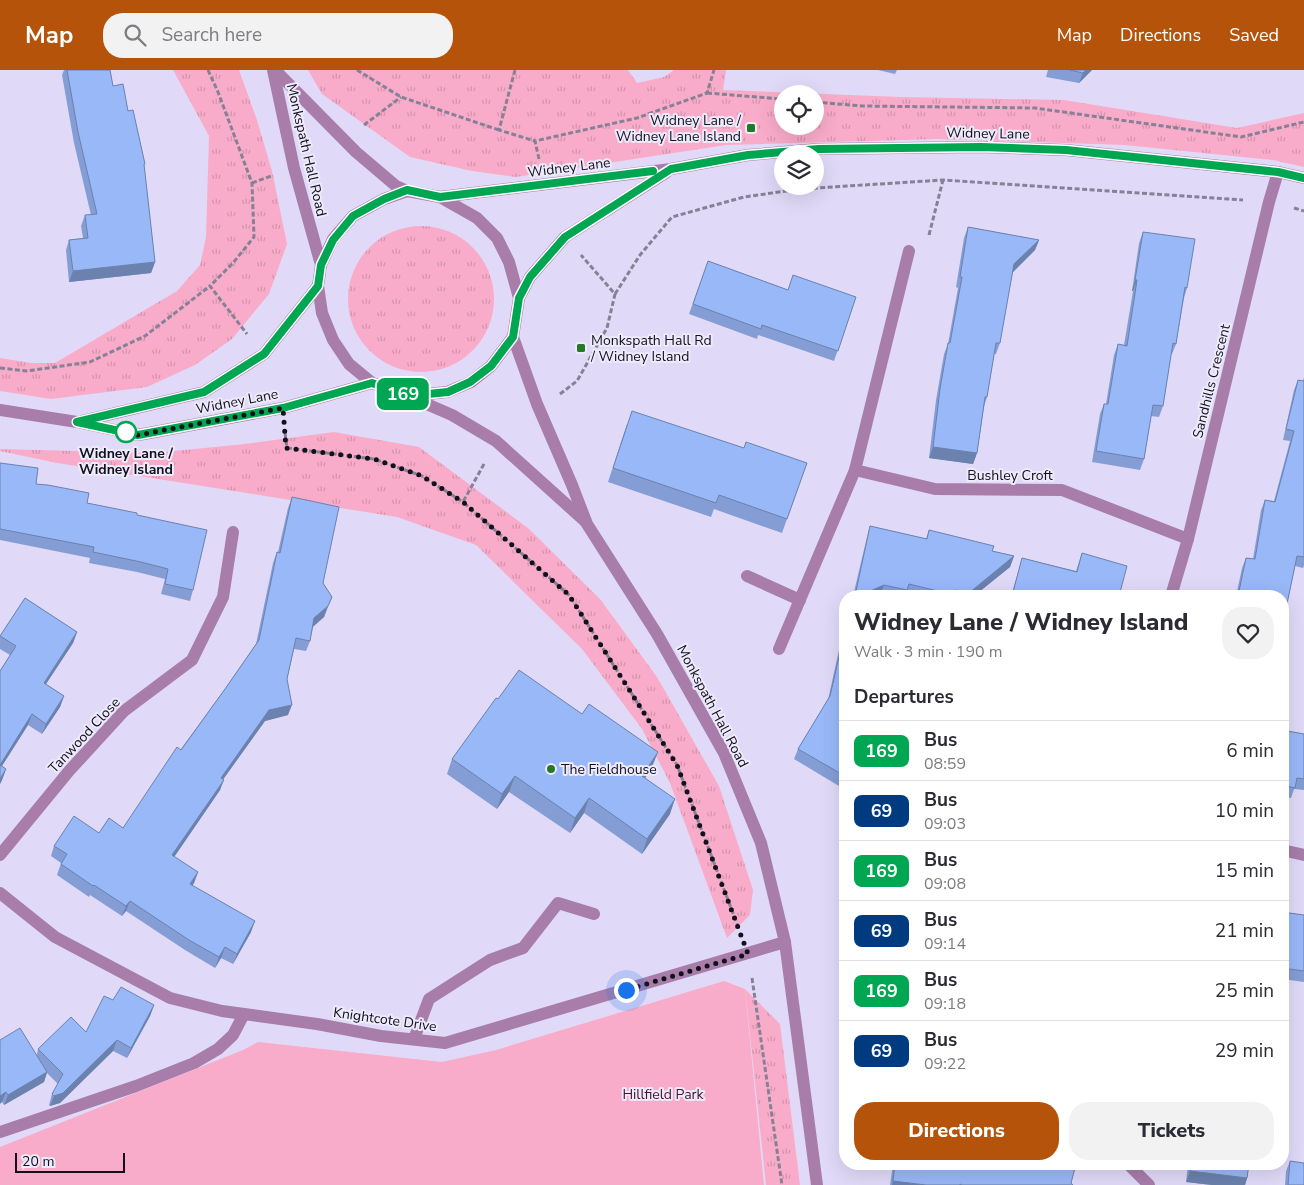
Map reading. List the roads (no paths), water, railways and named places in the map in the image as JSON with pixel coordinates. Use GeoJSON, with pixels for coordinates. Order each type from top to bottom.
{"type":"FeatureCollection","features":[{"type":"Feature","properties":{"kind":"street","name":"Monkspath Hall Road"},"geometry":{"type":"LineString","coordinates":[[274,70],[356,152],[396,186],[407,190]]}},
{"type":"Feature","properties":{"kind":"street","name":"Monkspath Hall Road"},"geometry":{"type":"LineString","coordinates":[[274,70],[294,168],[321,265]]}},
{"type":"Feature","properties":{"kind":"street","name":"Widney Lane"},"geometry":{"type":"LineString","coordinates":[[440,197],[671,169],[748,155],[819,149],[981,147],[1066,150],[1278,172],[1304,178]]}},
{"type":"Feature","properties":{"kind":"street","name":"Widney Lane"},"geometry":{"type":"LineString","coordinates":[[519,298],[530,277],[565,237],[671,169]]}},
{"type":"Feature","properties":{"kind":"street","name":"Sandhills Crescent"},"geometry":{"type":"LineString","coordinates":[[1173,590],[1188,539],[1269,202],[1278,172]]}},
{"type":"Feature","properties":{"kind":"street"},"geometry":{"type":"LineString","coordinates":[[318,286],[321,265],[333,240],[353,216],[384,199],[407,190],[440,197],[478,218],[498,238],[509,262],[519,298],[513,337],[491,366],[470,382],[448,392],[408,396]]}},
{"type":"Feature","properties":{"kind":"street"},"geometry":{"type":"LineString","coordinates":[[779,649],[856,470],[909,251]]}},
{"type":"Feature","properties":{"kind":"street","name":"Monkspath Hall Road"},"geometry":{"type":"LineString","coordinates":[[318,286],[322,313],[333,340],[349,364],[372,383],[452,415],[496,441],[588,524]]}},
{"type":"Feature","properties":{"kind":"street","name":"Widney Lane"},"geometry":{"type":"LineString","coordinates":[[77,422],[204,392],[264,354],[318,286]]}},
{"type":"Feature","properties":{"kind":"street","name":"Monkspath Hall Road"},"geometry":{"type":"LineString","coordinates":[[513,337],[537,404],[588,524],[658,634],[724,753],[761,843],[785,942],[817,1185]]}},
{"type":"Feature","properties":{"kind":"street","name":"Widney Lane"},"geometry":{"type":"LineString","coordinates":[[0,410],[77,422],[138,435],[283,408],[372,383]]}},
{"type":"Feature","properties":{"kind":"street","name":"Bushley Croft"},"geometry":{"type":"LineString","coordinates":[[856,470],[935,489],[1062,490],[1188,539]]}},
{"type":"Feature","properties":{"kind":"street","name":"Tanwood Close"},"geometry":{"type":"LineString","coordinates":[[0,855],[69,771],[124,711],[192,660],[223,597],[233,532]]}},
{"type":"Feature","properties":{"kind":"street"},"geometry":{"type":"LineString","coordinates":[[747,576],[800,600]]}},
{"type":"Feature","properties":{"kind":"street"},"geometry":{"type":"LineString","coordinates":[[1289,852],[1304,855]]}},
{"type":"Feature","properties":{"kind":"street","name":"Knightcote Drive"},"geometry":{"type":"LineString","coordinates":[[0,893],[55,937],[170,998],[222,1011],[317,1024],[381,1036],[445,1043],[785,942]]}},
{"type":"Feature","properties":{"kind":"street"},"geometry":{"type":"LineString","coordinates":[[414,1039],[429,999],[490,960],[523,948],[558,902],[594,914]]}},
{"type":"Feature","properties":{"kind":"street"},"geometry":{"type":"LineString","coordinates":[[0,1132],[136,1086],[194,1063],[218,1050],[233,1035],[244,1014]]}},
{"type":"Feature","properties":{"kind":"street"},"geometry":{"type":"LineString","coordinates":[[1134,1170],[1149,1185]]}},
{"type":"Feature","properties":{"kind":"place","name":"Widney Lane / Widney Lane Island"},"geometry":{"type":"Point","coordinates":[751,128]}},
{"type":"Feature","properties":{"kind":"place","name":"Monkspath Hall Rd / Widney Island"},"geometry":{"type":"Point","coordinates":[581,348]}},
{"type":"Feature","properties":{"kind":"place","name":"Widney Lane / Widney Island"},"geometry":{"type":"Point","coordinates":[126,432]}},
{"type":"Feature","properties":{"kind":"place","name":"The Fieldhouse"},"geometry":{"type":"Point","coordinates":[551,769]}},
{"type":"Feature","properties":{"kind":"park label","name":"Hillfield Park"},"geometry":{"type":"Point","coordinates":[663,1094]}}]}
